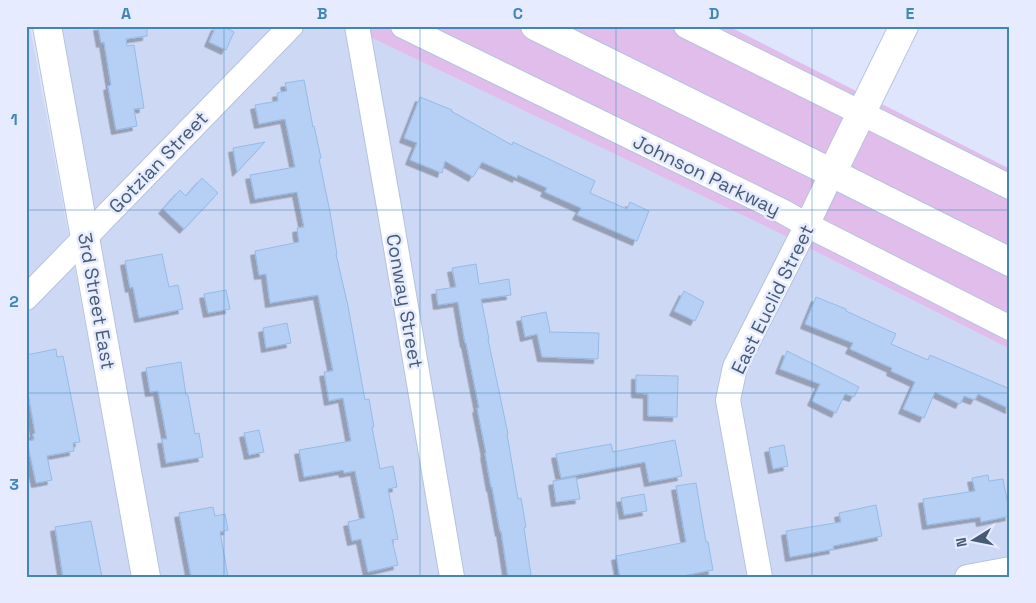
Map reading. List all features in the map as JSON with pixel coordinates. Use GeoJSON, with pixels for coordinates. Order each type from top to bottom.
{"type":"FeatureCollection","features":[{"type":"Feature","properties":{"kind":"street","name":"3rd Street East"},"geometry":{"type":"LineString","coordinates":[[47,26],[146,577]]}},
{"type":"Feature","properties":{"kind":"street","name":"Gotzian Street"},"geometry":{"type":"LineString","coordinates":[[26,298],[290,26]]}},
{"type":"Feature","properties":{"kind":"street","name":"Conway Street"},"geometry":{"type":"LineString","coordinates":[[357,26],[452,577]]}},
{"type":"Feature","properties":{"kind":"street","name":"Johnson Parkway"},"geometry":{"type":"LineString","coordinates":[[403,26],[782,211],[1010,328]]}},
{"type":"Feature","properties":{"kind":"street"},"geometry":{"type":"LineString","coordinates":[[535,26],[1010,262]]}},
{"type":"Feature","properties":{"kind":"street"},"geometry":{"type":"LineString","coordinates":[[686,26],[1010,187]]}},
{"type":"Feature","properties":{"kind":"street"},"geometry":{"type":"LineString","coordinates":[[832,173],[904,26]]}},
{"type":"Feature","properties":{"kind":"street","name":"East Euclid Street"},"geometry":{"type":"LineString","coordinates":[[760,577],[728,400],[735,366],[832,173]]}},
{"type":"Feature","properties":{"kind":"street"},"geometry":{"type":"LineString","coordinates":[[967,577],[1010,569]]}},
{"type":"Feature","properties":{"kind":"shaded area"},"geometry":{"type":"Polygon","coordinates":[[[26,26],[30,26],[132,577],[26,577],[26,26]]]}},
{"type":"Feature","properties":{"kind":"shaded area"},"geometry":{"type":"Polygon","coordinates":[[[62,26],[348,26],[767,227],[1010,349],[1010,577],[161,577],[62,26]]]}},
{"type":"Feature","properties":{"kind":"shaded area"},"geometry":{"type":"Polygon","coordinates":[[[348,26],[728,26],[1010,169],[1010,349],[767,227],[348,26]]]}},
{"type":"Feature","properties":{"kind":"building"},"geometry":{"type":"Polygon","coordinates":[[[98,26],[147,26],[147,36],[126,39],[127,46],[134,45],[144,108],[134,109],[137,126],[116,130],[108,86],[111,85],[104,42],[101,43],[98,26]]]}},
{"type":"Feature","properties":{"kind":"building"},"geometry":{"type":"Polygon","coordinates":[[[216,26],[223,26],[234,32],[226,50],[209,42],[216,26]]]}},
{"type":"Feature","properties":{"kind":"building"},"geometry":{"type":"Polygon","coordinates":[[[304,80],[321,158],[319,159],[336,254],[348,306],[365,400],[369,399],[380,469],[393,466],[397,487],[388,489],[398,539],[392,540],[398,565],[368,572],[361,539],[352,541],[348,522],[365,518],[355,471],[344,473],[343,470],[304,477],[299,450],[351,441],[343,398],[329,401],[324,372],[333,371],[318,295],[270,303],[266,274],[259,275],[255,251],[299,242],[297,228],[304,227],[297,192],[255,199],[250,175],[295,167],[285,119],[259,124],[255,105],[278,101],[277,93],[287,91],[285,83],[304,80]]]}},
{"type":"Feature","properties":{"kind":"building"},"geometry":{"type":"Polygon","coordinates":[[[420,97],[452,110],[512,145],[513,142],[595,181],[590,193],[627,209],[630,202],[649,211],[637,241],[577,215],[581,208],[545,192],[547,188],[518,175],[517,178],[482,162],[473,177],[445,161],[442,173],[410,160],[417,143],[404,138],[420,97]]]}},
{"type":"Feature","properties":{"kind":"building"},"geometry":{"type":"Polygon","coordinates":[[[265,142],[237,172],[233,148],[265,142]]]}},
{"type":"Feature","properties":{"kind":"building"},"geometry":{"type":"Polygon","coordinates":[[[202,178],[218,193],[184,229],[163,209],[180,190],[186,196],[202,178]]]}},
{"type":"Feature","properties":{"kind":"building"},"geometry":{"type":"Polygon","coordinates":[[[162,254],[169,287],[178,285],[183,309],[139,318],[133,287],[130,288],[125,261],[162,254]]]}},
{"type":"Feature","properties":{"kind":"building"},"geometry":{"type":"Polygon","coordinates":[[[476,264],[479,284],[509,279],[511,295],[481,299],[508,434],[518,499],[521,498],[531,575],[508,577],[477,408],[479,408],[458,302],[438,305],[436,290],[456,287],[452,268],[476,264]]]}},
{"type":"Feature","properties":{"kind":"building"},"geometry":{"type":"Polygon","coordinates":[[[226,290],[230,309],[208,313],[204,294],[226,290]]]}},
{"type":"Feature","properties":{"kind":"building"},"geometry":{"type":"Polygon","coordinates":[[[684,291],[704,302],[695,321],[674,311],[684,291]]]}},
{"type":"Feature","properties":{"kind":"building"},"geometry":{"type":"Polygon","coordinates":[[[816,297],[846,309],[846,311],[896,334],[891,344],[928,360],[930,355],[1010,389],[1010,409],[978,394],[975,400],[964,396],[960,404],[935,392],[924,418],[903,409],[915,382],[891,371],[892,368],[850,349],[853,343],[805,324],[816,297]]]}},
{"type":"Feature","properties":{"kind":"building"},"geometry":{"type":"Polygon","coordinates":[[[546,312],[549,332],[599,333],[598,359],[542,357],[537,334],[525,337],[521,317],[546,312]]]}},
{"type":"Feature","properties":{"kind":"building"},"geometry":{"type":"Polygon","coordinates":[[[287,323],[291,343],[266,348],[263,328],[287,323]]]}},
{"type":"Feature","properties":{"kind":"building"},"geometry":{"type":"Polygon","coordinates":[[[56,349],[57,357],[63,356],[80,442],[73,443],[74,451],[47,456],[52,480],[36,483],[27,441],[34,440],[33,434],[35,433],[26,381],[26,355],[56,349]]]}},
{"type":"Feature","properties":{"kind":"building"},"geometry":{"type":"Polygon","coordinates":[[[787,351],[859,387],[854,397],[845,394],[836,413],[812,401],[820,384],[780,369],[787,351]]]}},
{"type":"Feature","properties":{"kind":"building"},"geometry":{"type":"Polygon","coordinates":[[[181,362],[195,434],[199,433],[203,457],[166,463],[162,439],[167,439],[158,391],[150,392],[146,368],[181,362]]]}},
{"type":"Feature","properties":{"kind":"building"},"geometry":{"type":"Polygon","coordinates":[[[636,375],[678,376],[677,417],[648,416],[648,394],[636,393],[636,375]]]}},
{"type":"Feature","properties":{"kind":"building"},"geometry":{"type":"Polygon","coordinates":[[[259,430],[264,452],[249,455],[244,433],[259,430]]]}},
{"type":"Feature","properties":{"kind":"building"},"geometry":{"type":"Polygon","coordinates":[[[675,440],[682,476],[649,482],[645,462],[561,478],[556,454],[611,444],[613,452],[675,440]]]}},
{"type":"Feature","properties":{"kind":"building"},"geometry":{"type":"Polygon","coordinates":[[[784,445],[788,466],[773,469],[769,448],[784,445]]]}},
{"type":"Feature","properties":{"kind":"building"},"geometry":{"type":"Polygon","coordinates":[[[988,475],[989,481],[1003,479],[1010,516],[981,522],[980,517],[927,525],[923,499],[975,491],[972,478],[988,475]]]}},
{"type":"Feature","properties":{"kind":"building"},"geometry":{"type":"Polygon","coordinates":[[[576,477],[580,499],[556,502],[553,481],[576,477]]]}},
{"type":"Feature","properties":{"kind":"building"},"geometry":{"type":"Polygon","coordinates":[[[696,483],[706,542],[708,542],[713,570],[677,577],[620,577],[616,556],[686,542],[676,486],[696,483]]]}},
{"type":"Feature","properties":{"kind":"building"},"geometry":{"type":"Polygon","coordinates":[[[644,494],[647,511],[624,515],[621,498],[644,494]]]}},
{"type":"Feature","properties":{"kind":"building"},"geometry":{"type":"Polygon","coordinates":[[[876,505],[882,536],[833,546],[834,549],[790,557],[786,531],[841,522],[839,513],[876,505]]]}},
{"type":"Feature","properties":{"kind":"building"},"geometry":{"type":"Polygon","coordinates":[[[213,507],[215,516],[225,514],[228,530],[220,532],[228,577],[191,577],[179,513],[213,507]]]}},
{"type":"Feature","properties":{"kind":"building"},"geometry":{"type":"Polygon","coordinates":[[[91,521],[102,577],[63,577],[55,527],[91,521]]]}}]}
